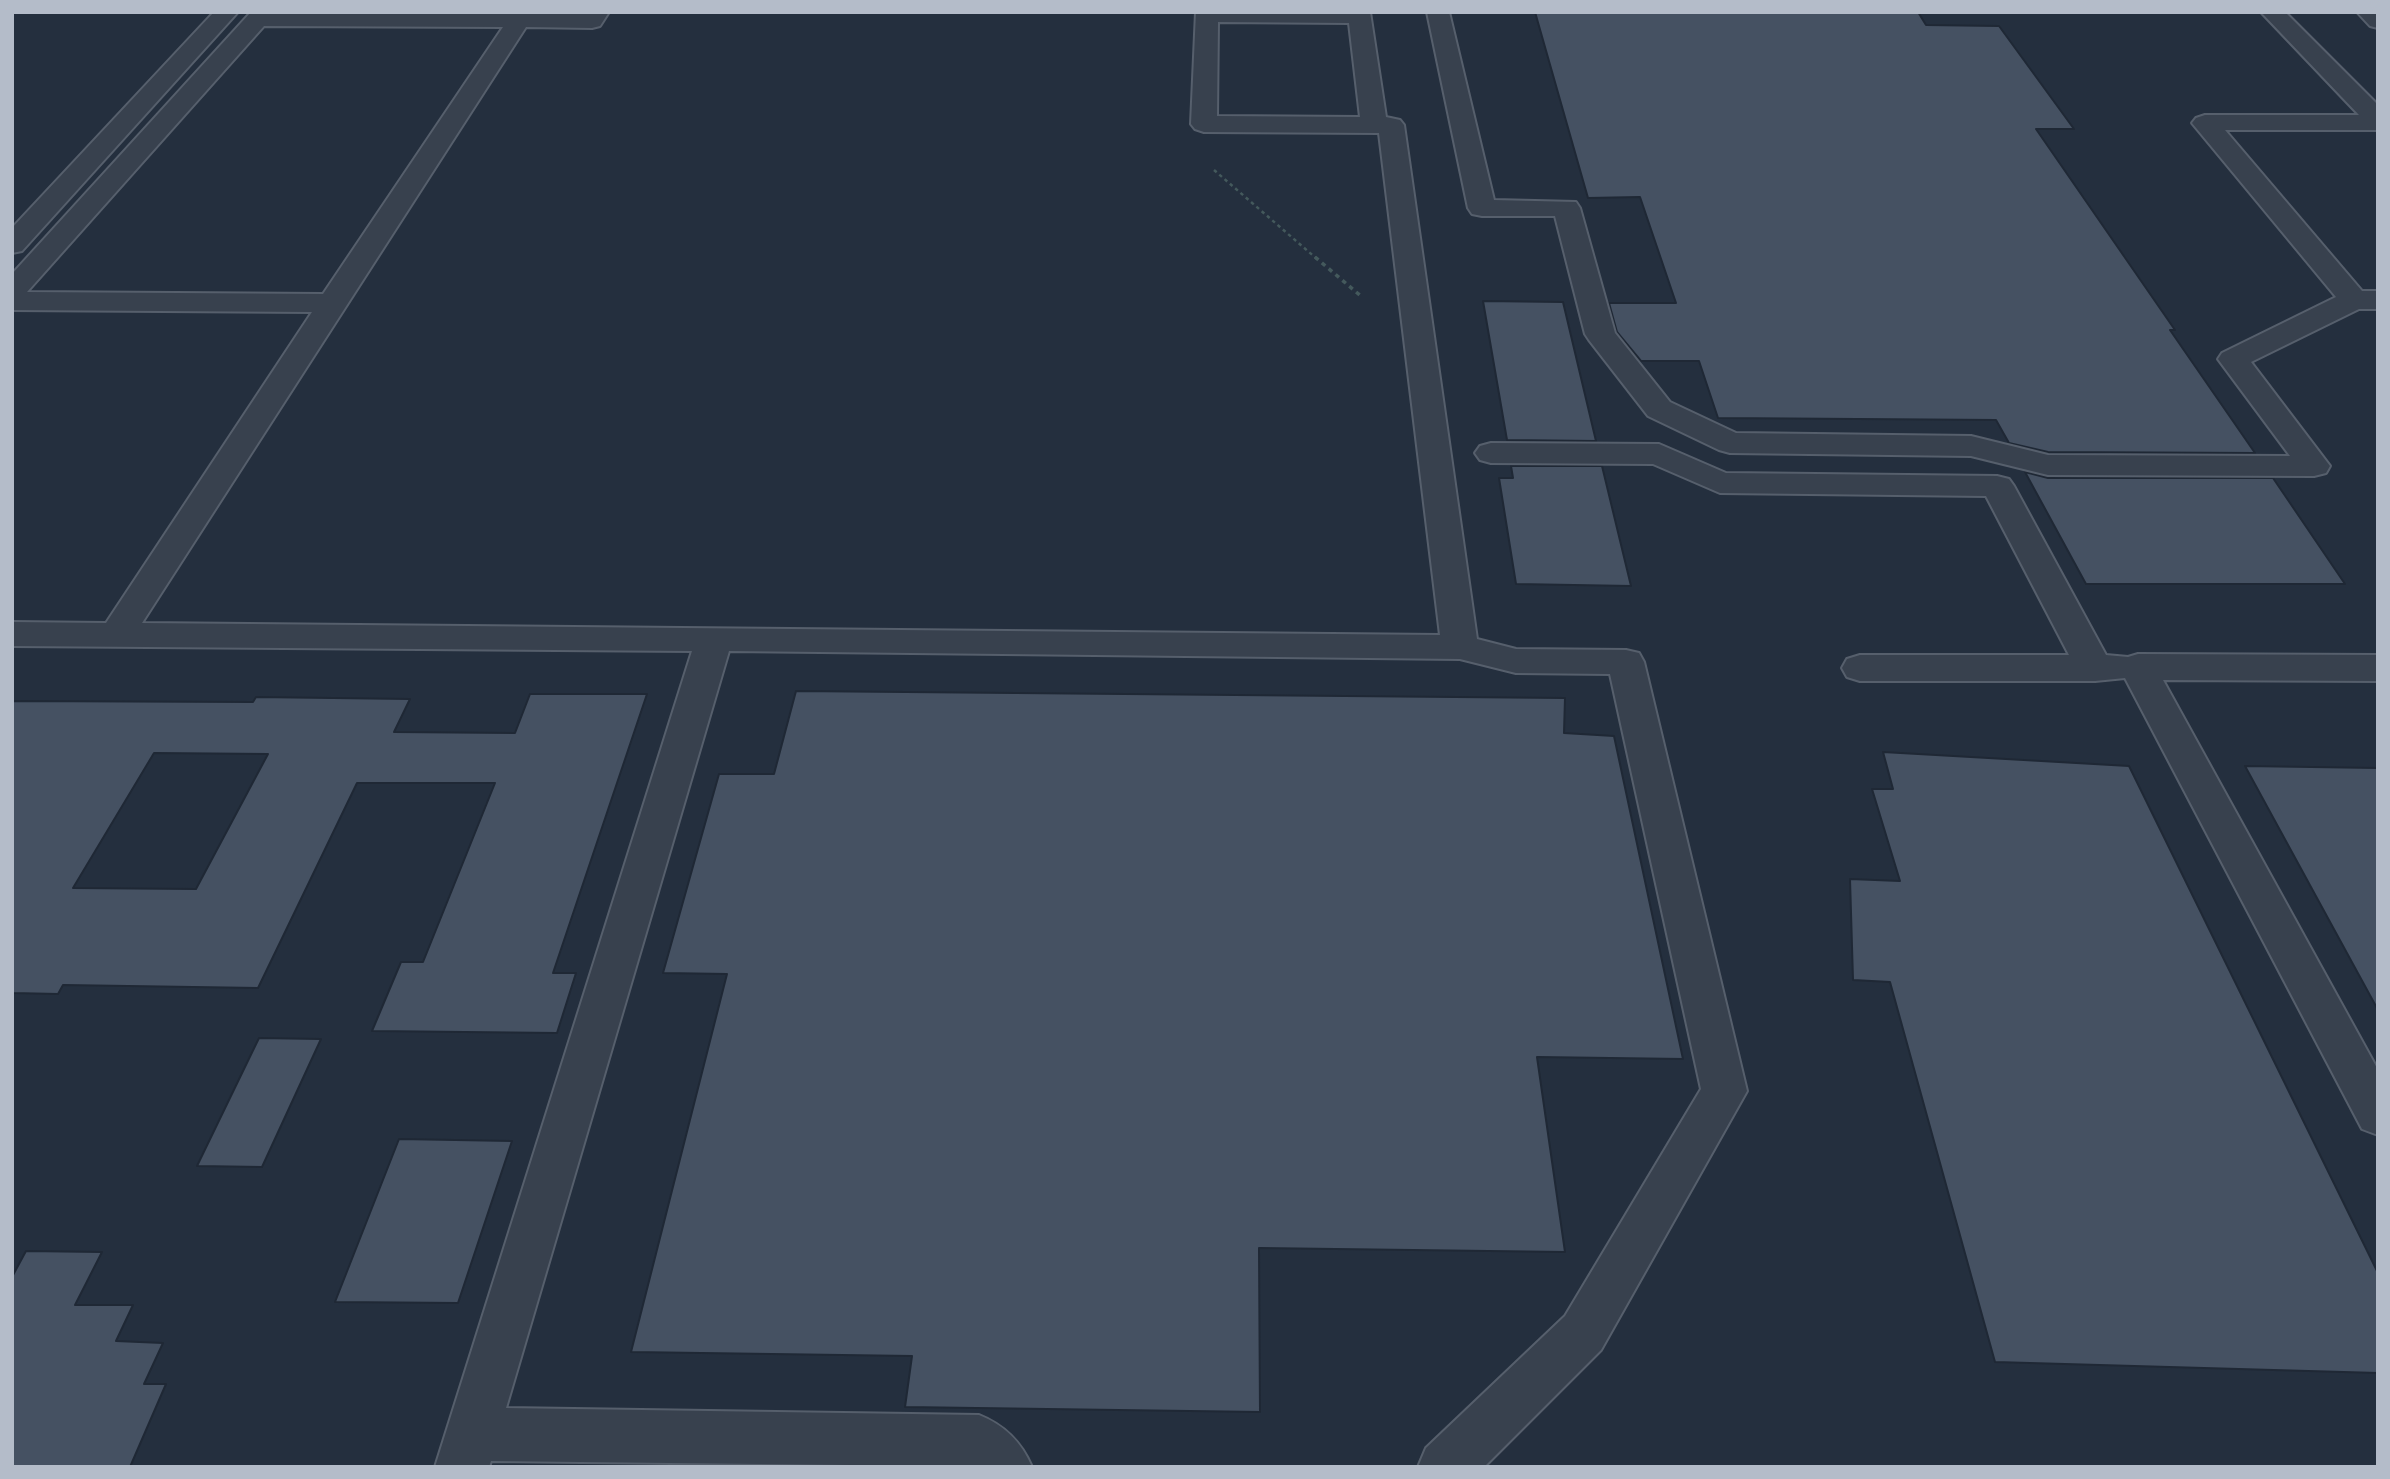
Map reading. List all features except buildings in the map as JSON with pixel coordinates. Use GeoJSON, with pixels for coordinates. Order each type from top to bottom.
{"type":"FeatureCollection","features":[{"type":"Feature","properties":{"kind":"lane"},"geometry":{"type":"LineString","coordinates":[[12,244],[227,12]]}},
{"type":"Feature","properties":{"kind":"lane"},"geometry":{"type":"LineString","coordinates":[[12,292],[261,15],[592,21],[598,12]]}},
{"type":"Feature","properties":{"kind":"lane"},"geometry":{"type":"LineString","coordinates":[[1438,12],[1482,208],[1566,208],[1600,334],[1659,408],[1730,443],[1971,446],[2048,465],[2314,466],[2233,359],[2366,300],[2205,123],[2378,121]]}},
{"type":"Feature","properties":{"kind":"lane"},"geometry":{"type":"LineString","coordinates":[[2272,12],[2378,121]]}},
{"type":"Feature","properties":{"kind":"lane"},"geometry":{"type":"LineString","coordinates":[[2368,12],[2378,21]]}},
{"type":"Feature","properties":{"kind":"lane"},"geometry":{"type":"LineString","coordinates":[[1374,125],[1359,14],[1207,14],[1204,124],[1374,125],[1391,125],[1460,648]]}},
{"type":"Feature","properties":{"kind":"lane"},"geometry":{"type":"LineString","coordinates":[[116,635],[519,20]]}},
{"type":"Feature","properties":{"kind":"lane"},"geometry":{"type":"LineString","coordinates":[[12,301],[332,303]]}},
{"type":"Feature","properties":{"kind":"lane"},"geometry":{"type":"LineString","coordinates":[[1491,453],[1659,454],[1720,483],[1997,486],[2095,667]]}},
{"type":"Feature","properties":{"kind":"lane"},"geometry":{"type":"LineString","coordinates":[[12,634],[1460,648],[1516,661],[1626,662],[1724,1091],[1583,1333],[1445,1467]]}},
{"type":"Feature","properties":{"kind":"lane"},"geometry":{"type":"LineString","coordinates":[[714,639],[467,1450],[979,1441],[1004,1467]]}},
{"type":"Feature","properties":{"kind":"lane"},"geometry":{"type":"LineString","coordinates":[[2138,667],[2378,1115]]}},
{"type":"Feature","properties":{"kind":"lane"},"geometry":{"type":"LineString","coordinates":[[1860,668],[2378,668]]}},
{"type":"Feature","properties":{"kind":"path"},"geometry":{"type":"LineString","coordinates":[[1217,124],[1214,171],[1366,301]]}}]}
